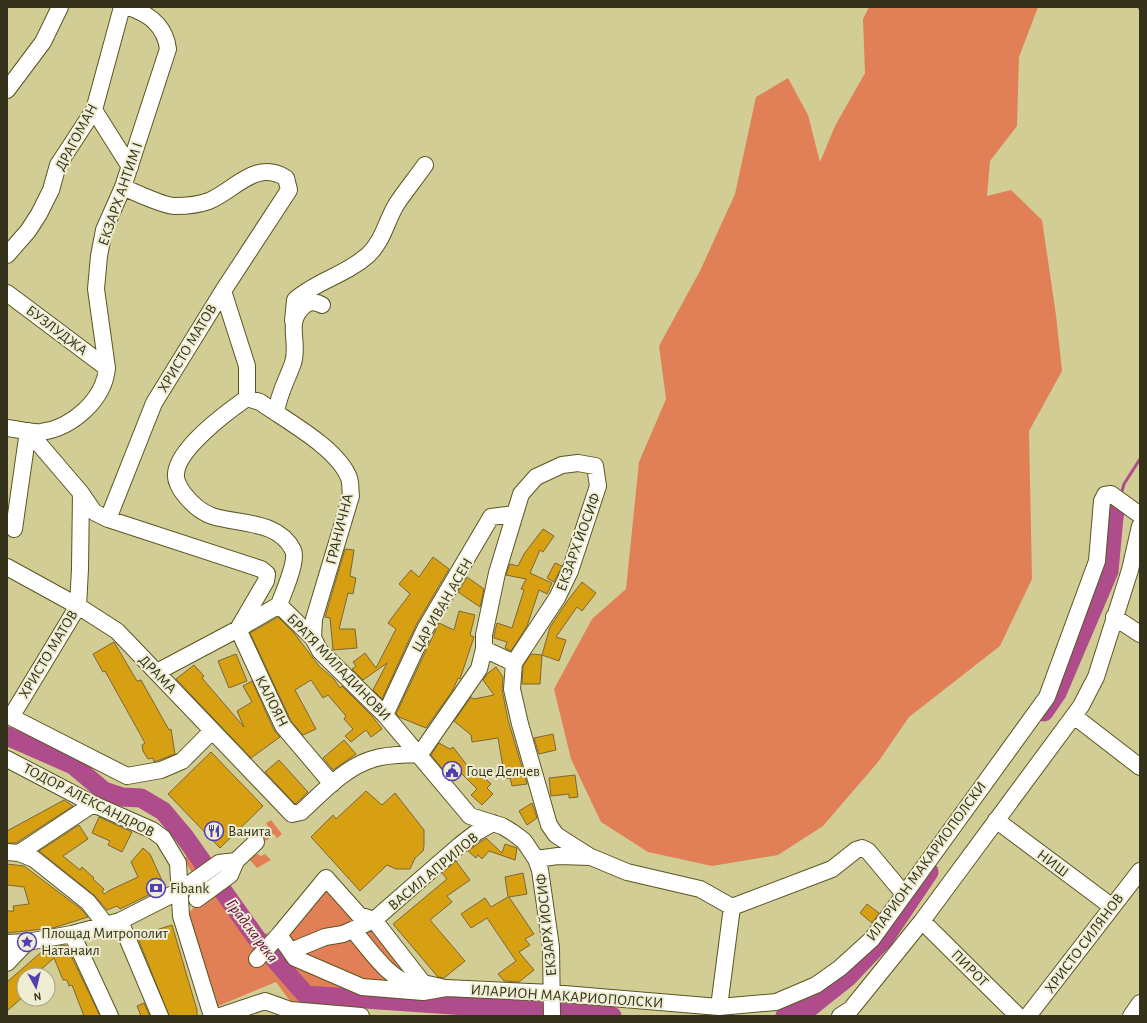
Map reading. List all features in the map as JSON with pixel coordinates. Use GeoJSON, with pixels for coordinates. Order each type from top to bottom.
{"type":"FeatureCollection","features":[{"type":"Feature","properties":{"kind":"street"},"geometry":{"type":"LineString","coordinates":[[7,90],[42,42],[60,7]]}},
{"type":"Feature","properties":{"kind":"street","name":"ДРАГОМАН"},"geometry":{"type":"LineString","coordinates":[[7,255],[28,231],[39,214],[51,190],[58,166],[94,110],[122,7]]}},
{"type":"Feature","properties":{"kind":"street","name":"ЕКЗАРХ АНТИМ I"},"geometry":{"type":"LineString","coordinates":[[7,428],[28,431],[50,430],[76,417],[97,397],[107,376],[108,368],[96,289],[98,262],[104,230],[123,187],[168,49],[166,38],[160,26],[150,16],[128,7]]}},
{"type":"Feature","properties":{"kind":"street"},"geometry":{"type":"LineString","coordinates":[[94,110],[130,167]]}},
{"type":"Feature","properties":{"kind":"street"},"geometry":{"type":"LineString","coordinates":[[276,413],[277,402],[293,362],[295,352],[293,321],[295,300],[303,293],[358,264],[370,254],[381,239],[396,204],[426,165]]}},
{"type":"Feature","properties":{"kind":"street","name":"ХРИСТО МАТОВ"},"geometry":{"type":"LineString","coordinates":[[108,519],[154,403],[223,291],[289,190],[286,178],[276,172],[261,172],[250,176],[209,201],[173,207],[123,187]]}},
{"type":"Feature","properties":{"kind":"street"},"geometry":{"type":"LineString","coordinates":[[223,291],[247,366],[247,398],[231,409],[190,446],[182,457],[176,475],[181,490],[190,502],[210,515],[227,520],[266,526],[285,536],[294,551],[293,567],[279,605]]}},
{"type":"Feature","properties":{"kind":"street","name":"БУЗЛУДЖА"},"geometry":{"type":"LineString","coordinates":[[7,292],[108,368]]}},
{"type":"Feature","properties":{"kind":"street"},"geometry":{"type":"LineString","coordinates":[[293,321],[298,311],[308,303],[318,302],[322,305]]}},
{"type":"Feature","properties":{"kind":"street","name":"ГРАНИЧНА"},"geometry":{"type":"LineString","coordinates":[[247,398],[260,402],[326,448],[338,460],[349,478],[351,496],[314,619],[314,638]]}},
{"type":"Feature","properties":{"kind":"street"},"geometry":{"type":"LineString","coordinates":[[28,431],[81,493],[94,512],[108,519],[262,568],[267,574],[266,581],[238,629],[157,672]]}},
{"type":"Feature","properties":{"kind":"street"},"geometry":{"type":"LineString","coordinates":[[14,529],[28,431]]}},
{"type":"Feature","properties":{"kind":"street","name":"ЕКЗАРХ ЙОСИФ"},"geometry":{"type":"LineString","coordinates":[[514,514],[521,494],[536,477],[562,465],[578,463],[595,466],[598,486],[570,571],[557,598],[514,663],[512,689],[520,724],[549,824],[556,835],[591,857]]}},
{"type":"Feature","properties":{"kind":"street","name":"ХРИСТО МАТОВ"},"geometry":{"type":"LineString","coordinates":[[9,716],[78,606],[81,493]]}},
{"type":"Feature","properties":{"kind":"street","name":"ИЛАРИОН МАКАРИОПОЛСКИ"},"geometry":{"type":"LineString","coordinates":[[279,935],[296,958],[362,987],[423,992],[446,988],[552,993],[719,1007],[776,1002],[816,985],[840,968],[872,938],[1046,696],[1097,561],[1102,501],[1105,495],[1111,494],[1140,515]]}},
{"type":"Feature","properties":{"kind":"street"},"geometry":{"type":"LineString","coordinates":[[332,784],[358,764],[374,758],[420,754],[479,669],[484,649],[484,635],[497,573],[514,514]]}},
{"type":"Feature","properties":{"kind":"street","name":"ЦАР ИВАН АСЕН"},"geometry":{"type":"LineString","coordinates":[[385,715],[426,629],[491,517],[514,514]]}},
{"type":"Feature","properties":{"kind":"street","name":"ИЛАРИОН МАКАРИОПОЛСКИ"},"geometry":{"type":"LineString","coordinates":[[840,1016],[851,1009],[922,921],[1074,716],[1096,677],[1130,570],[1140,526]]}},
{"type":"Feature","properties":{"kind":"street","name":"ДРАМА"},"geometry":{"type":"LineString","coordinates":[[7,567],[78,606],[117,631],[292,814],[301,812],[332,784]]}},
{"type":"Feature","properties":{"kind":"street","name":"БРАТЯ МИЛАДИНОВИ"},"geometry":{"type":"LineString","coordinates":[[238,629],[279,605],[314,638],[320,651],[385,715],[420,754],[470,816],[507,829],[524,840],[536,859]]}},
{"type":"Feature","properties":{"kind":"street"},"geometry":{"type":"LineString","coordinates":[[1114,617],[1140,634]]}},
{"type":"Feature","properties":{"kind":"street","name":"КАЛОЯН"},"geometry":{"type":"LineString","coordinates":[[238,629],[283,726],[332,784]]}},
{"type":"Feature","properties":{"kind":"street"},"geometry":{"type":"LineString","coordinates":[[484,649],[514,663]]}},
{"type":"Feature","properties":{"kind":"street"},"geometry":{"type":"LineString","coordinates":[[9,716],[127,776],[161,770],[182,761],[212,731]]}},
{"type":"Feature","properties":{"kind":"street"},"geometry":{"type":"LineString","coordinates":[[1074,716],[1140,767]]}},
{"type":"Feature","properties":{"kind":"street","name":"ТОДОР АЛЕКСАНДРОВ"},"geometry":{"type":"LineString","coordinates":[[7,759],[93,804],[152,830],[163,838],[178,863],[181,890],[181,916],[212,1016]]}},
{"type":"Feature","properties":{"kind":"street"},"geometry":{"type":"LineString","coordinates":[[13,852],[93,804]]}},
{"type":"Feature","properties":{"kind":"street","name":"НИШ"},"geometry":{"type":"LineString","coordinates":[[996,820],[1111,906]]}},
{"type":"Feature","properties":{"kind":"street","name":"ВАСИЛ АПРИЛОВ"},"geometry":{"type":"LineString","coordinates":[[291,951],[325,937],[343,934],[354,930],[374,920],[460,845],[477,832],[493,823]]}},
{"type":"Feature","properties":{"kind":"street"},"geometry":{"type":"LineString","coordinates":[[201,896],[233,868],[256,842]]}},
{"type":"Feature","properties":{"kind":"street"},"geometry":{"type":"LineString","coordinates":[[536,859],[558,856],[591,857],[627,872],[700,890],[732,907],[832,869],[856,850],[862,848],[868,851],[904,894]]}},
{"type":"Feature","properties":{"kind":"street"},"geometry":{"type":"LineString","coordinates":[[13,852],[34,858],[113,923],[160,1016]]}},
{"type":"Feature","properties":{"kind":"street","name":"ЕКЗАРХ ЙОСИФ"},"geometry":{"type":"LineString","coordinates":[[536,859],[540,870],[551,947],[552,1016]]}},
{"type":"Feature","properties":{"kind":"street"},"geometry":{"type":"LineString","coordinates":[[7,943],[27,942],[72,934],[113,923],[181,890],[219,863],[233,868]]}},
{"type":"Feature","properties":{"kind":"street","name":"ХРИСТО СИЛЯНОВ"},"geometry":{"type":"LineString","coordinates":[[1028,1016],[1111,906],[1140,871]]}},
{"type":"Feature","properties":{"kind":"street"},"geometry":{"type":"LineString","coordinates":[[257,959],[326,878],[359,916],[374,920],[423,983],[446,988]]}},
{"type":"Feature","properties":{"kind":"street"},"geometry":{"type":"LineString","coordinates":[[719,1007],[732,907]]}},
{"type":"Feature","properties":{"kind":"street","name":"ПИРОТ"},"geometry":{"type":"LineString","coordinates":[[922,921],[1018,1016]]}},
{"type":"Feature","properties":{"kind":"street"},"geometry":{"type":"LineString","coordinates":[[354,930],[389,973],[399,980],[422,988],[446,988]]}},
{"type":"Feature","properties":{"kind":"street"},"geometry":{"type":"LineString","coordinates":[[72,934],[110,1016]]}},
{"type":"Feature","properties":{"kind":"street"},"geometry":{"type":"LineString","coordinates":[[7,963],[27,942]]}},
{"type":"Feature","properties":{"kind":"street"},"geometry":{"type":"LineString","coordinates":[[220,1016],[265,1001],[293,1013],[361,1016]]}},
{"type":"Feature","properties":{"kind":"street"},"geometry":{"type":"LineString","coordinates":[[1131,1016],[1140,1003]]}},
{"type":"Feature","properties":{"kind":"shaded area"},"geometry":{"type":"Polygon","coordinates":[[[869,7],[1038,7],[1019,57],[1017,126],[990,161],[987,196],[1011,190],[1042,220],[1056,315],[1062,371],[1029,431],[1032,579],[1000,646],[909,717],[878,762],[823,826],[778,855],[712,866],[648,852],[601,822],[571,759],[554,689],[592,619],[626,589],[639,462],[666,399],[659,346],[700,271],[735,194],[756,97],[788,78],[808,115],[820,162],[835,126],[865,73],[863,19],[869,7]]]}},
{"type":"Feature","properties":{"kind":"shaded area"},"geometry":{"type":"Polygon","coordinates":[[[271,820],[282,834],[277,838],[274,834],[266,841],[261,834],[269,828],[266,823],[271,820]]]}},
{"type":"Feature","properties":{"kind":"shaded area"},"geometry":{"type":"Polygon","coordinates":[[[198,844],[227,888],[263,933],[279,935],[326,878],[423,983],[423,1009],[336,1005],[335,1016],[293,1005],[276,982],[218,1006],[188,913],[201,901],[204,894],[184,859],[198,844]]]}},
{"type":"Feature","properties":{"kind":"shaded area"},"geometry":{"type":"Polygon","coordinates":[[[256,853],[261,856],[265,854],[271,860],[257,868],[249,859],[256,853]]]}},
{"type":"Feature","properties":{"kind":"building"},"geometry":{"type":"Polygon","coordinates":[[[543,529],[554,536],[543,552],[540,550],[530,573],[552,583],[547,594],[539,590],[527,626],[511,651],[505,648],[507,642],[494,638],[494,635],[497,623],[512,628],[524,590],[521,589],[526,579],[506,575],[510,564],[518,566],[524,554],[543,529]]]}},
{"type":"Feature","properties":{"kind":"building"},"geometry":{"type":"Polygon","coordinates":[[[345,549],[354,550],[350,576],[356,578],[353,594],[348,593],[339,629],[355,629],[357,648],[333,650],[330,618],[325,617],[345,549]]]}},
{"type":"Feature","properties":{"kind":"building"},"geometry":{"type":"Polygon","coordinates":[[[433,557],[449,569],[416,625],[382,699],[373,690],[387,663],[363,680],[352,669],[356,666],[353,662],[365,653],[376,668],[396,629],[388,623],[410,594],[399,584],[411,570],[419,577],[433,557]]]}},
{"type":"Feature","properties":{"kind":"building"},"geometry":{"type":"Polygon","coordinates":[[[555,563],[562,566],[554,582],[547,578],[555,563]]]}},
{"type":"Feature","properties":{"kind":"building"},"geometry":{"type":"Polygon","coordinates":[[[467,577],[484,589],[480,607],[458,592],[467,577]]]}},
{"type":"Feature","properties":{"kind":"building"},"geometry":{"type":"Polygon","coordinates":[[[582,582],[596,593],[582,611],[577,607],[556,637],[566,640],[559,661],[542,655],[550,627],[582,582]]]}},
{"type":"Feature","properties":{"kind":"building"},"geometry":{"type":"Polygon","coordinates":[[[459,611],[475,615],[470,635],[474,637],[460,679],[458,678],[453,690],[426,728],[399,717],[396,714],[439,623],[454,630],[459,611]]]}},
{"type":"Feature","properties":{"kind":"building"},"geometry":{"type":"Polygon","coordinates":[[[278,617],[294,633],[319,666],[334,679],[340,688],[342,686],[372,716],[382,729],[371,737],[366,730],[351,742],[345,736],[353,729],[344,719],[346,716],[328,695],[323,698],[311,680],[295,690],[316,729],[303,735],[291,721],[250,633],[278,617]]]}},
{"type":"Feature","properties":{"kind":"building"},"geometry":{"type":"Polygon","coordinates":[[[114,642],[137,681],[141,680],[169,730],[171,729],[175,754],[154,762],[153,758],[148,759],[143,751],[142,745],[145,743],[105,671],[103,672],[93,654],[114,642]]]}},
{"type":"Feature","properties":{"kind":"building"},"geometry":{"type":"Polygon","coordinates":[[[236,654],[247,681],[229,688],[218,661],[236,654]]]}},
{"type":"Feature","properties":{"kind":"building"},"geometry":{"type":"Polygon","coordinates":[[[531,654],[542,655],[540,684],[522,684],[523,666],[531,654]]]}},
{"type":"Feature","properties":{"kind":"building"},"geometry":{"type":"Polygon","coordinates":[[[194,665],[204,676],[202,678],[244,727],[237,711],[252,702],[243,686],[252,681],[274,730],[280,737],[251,758],[176,679],[194,665]]]}},
{"type":"Feature","properties":{"kind":"building"},"geometry":{"type":"Polygon","coordinates":[[[496,667],[503,677],[502,689],[508,720],[527,784],[512,786],[510,778],[505,779],[498,738],[472,742],[471,735],[454,721],[471,697],[474,699],[494,695],[483,680],[488,673],[496,667]]]}},
{"type":"Feature","properties":{"kind":"building"},"geometry":{"type":"Polygon","coordinates":[[[553,734],[556,750],[539,754],[534,738],[553,734]]]}},
{"type":"Feature","properties":{"kind":"building"},"geometry":{"type":"Polygon","coordinates":[[[344,740],[356,754],[333,770],[323,758],[344,740]]]}},
{"type":"Feature","properties":{"kind":"building"},"geometry":{"type":"Polygon","coordinates":[[[439,743],[450,749],[453,747],[473,773],[476,769],[491,784],[487,788],[493,794],[482,805],[471,795],[477,789],[460,772],[451,779],[431,755],[439,743]]]}},
{"type":"Feature","properties":{"kind":"building"},"geometry":{"type":"Polygon","coordinates":[[[211,752],[263,806],[220,848],[168,794],[211,752]]]}},
{"type":"Feature","properties":{"kind":"building"},"geometry":{"type":"Polygon","coordinates":[[[279,760],[308,792],[295,804],[265,772],[279,760]]]}},
{"type":"Feature","properties":{"kind":"building"},"geometry":{"type":"Polygon","coordinates":[[[575,775],[578,797],[569,798],[569,794],[551,796],[549,778],[575,775]]]}},
{"type":"Feature","properties":{"kind":"building"},"geometry":{"type":"Polygon","coordinates":[[[366,791],[382,805],[395,793],[424,830],[424,846],[423,851],[415,858],[410,869],[396,869],[387,865],[360,891],[311,837],[333,815],[336,819],[366,791]]]}},
{"type":"Feature","properties":{"kind":"building"},"geometry":{"type":"Polygon","coordinates":[[[64,800],[73,806],[16,843],[7,843],[7,831],[64,800]]]}},
{"type":"Feature","properties":{"kind":"building"},"geometry":{"type":"Polygon","coordinates":[[[532,803],[537,818],[527,825],[519,811],[532,803]]]}},
{"type":"Feature","properties":{"kind":"building"},"geometry":{"type":"Polygon","coordinates":[[[99,817],[132,832],[122,852],[108,845],[110,841],[92,833],[99,817]]]}},
{"type":"Feature","properties":{"kind":"building"},"geometry":{"type":"Polygon","coordinates":[[[79,825],[88,839],[63,856],[80,870],[82,867],[94,878],[93,879],[104,889],[102,892],[105,894],[108,891],[138,877],[131,862],[143,848],[150,854],[165,887],[120,909],[117,906],[107,910],[94,895],[39,851],[79,825]]]}},
{"type":"Feature","properties":{"kind":"building"},"geometry":{"type":"Polygon","coordinates":[[[486,838],[502,853],[505,844],[517,848],[515,860],[489,851],[482,859],[478,855],[476,858],[468,851],[486,838]]]}},
{"type":"Feature","properties":{"kind":"building"},"geometry":{"type":"Polygon","coordinates":[[[456,861],[470,880],[447,896],[452,902],[430,920],[465,961],[444,978],[438,977],[393,924],[447,879],[442,873],[456,861]]]}},
{"type":"Feature","properties":{"kind":"building"},"geometry":{"type":"Polygon","coordinates":[[[7,864],[24,866],[81,909],[88,917],[53,928],[7,933],[7,911],[14,911],[13,906],[29,904],[24,887],[7,885],[7,864]]]}},
{"type":"Feature","properties":{"kind":"building"},"geometry":{"type":"Polygon","coordinates":[[[523,873],[527,894],[509,897],[534,934],[525,939],[530,945],[519,952],[534,970],[519,982],[504,981],[498,974],[516,961],[487,918],[471,928],[461,914],[485,898],[491,907],[508,897],[505,877],[523,873]]]}},
{"type":"Feature","properties":{"kind":"building"},"geometry":{"type":"Polygon","coordinates":[[[867,904],[879,913],[872,923],[860,913],[867,904]]]}},
{"type":"Feature","properties":{"kind":"building"},"geometry":{"type":"Polygon","coordinates":[[[172,925],[197,1010],[197,1016],[169,1016],[137,936],[172,925]]]}},
{"type":"Feature","properties":{"kind":"building"},"geometry":{"type":"Polygon","coordinates":[[[66,945],[100,1016],[84,1016],[72,985],[69,986],[67,980],[63,980],[54,958],[44,967],[24,967],[46,948],[66,945]]]}},
{"type":"Feature","properties":{"kind":"building"},"geometry":{"type":"Polygon","coordinates":[[[16,974],[16,1003],[7,1011],[7,982],[16,974]]]}},
{"type":"Feature","properties":{"kind":"building"},"geometry":{"type":"Polygon","coordinates":[[[144,1003],[150,1016],[141,1016],[137,1006],[144,1003]]]}},
{"type":"Feature","properties":{"kind":"waterway"},"geometry":{"type":"LineString","coordinates":[[1122,491],[1124,484],[1140,459]]}},
{"type":"Feature","properties":{"kind":"waterway"},"geometry":{"type":"LineString","coordinates":[[1044,712],[1057,693],[1109,571],[1116,508]]}},
{"type":"Feature","properties":{"kind":"waterway","name":"Градска река"},"geometry":{"type":"LineString","coordinates":[[7,736],[73,765],[104,791],[122,797],[141,798],[163,811],[184,836],[257,939],[312,1002],[320,1016]]}},
{"type":"Feature","properties":{"kind":"waterway"},"geometry":{"type":"LineString","coordinates":[[785,1016],[809,1008],[848,977],[884,939],[929,872]]}},
{"type":"Feature","properties":{"kind":"waterway"},"geometry":{"type":"LineString","coordinates":[[306,995],[612,1016]]}},
{"type":"Feature","properties":{"kind":"place","name":"Гоце Делчев"},"geometry":{"type":"Point","coordinates":[452,771]}},
{"type":"Feature","properties":{"kind":"place","name":"Ванита"},"geometry":{"type":"Point","coordinates":[214,831]}},
{"type":"Feature","properties":{"kind":"place","name":"Fibank"},"geometry":{"type":"Point","coordinates":[156,888]}},
{"type":"Feature","properties":{"kind":"place","name":"Площад Митрополит Натанаил"},"geometry":{"type":"Point","coordinates":[27,942]}}]}
